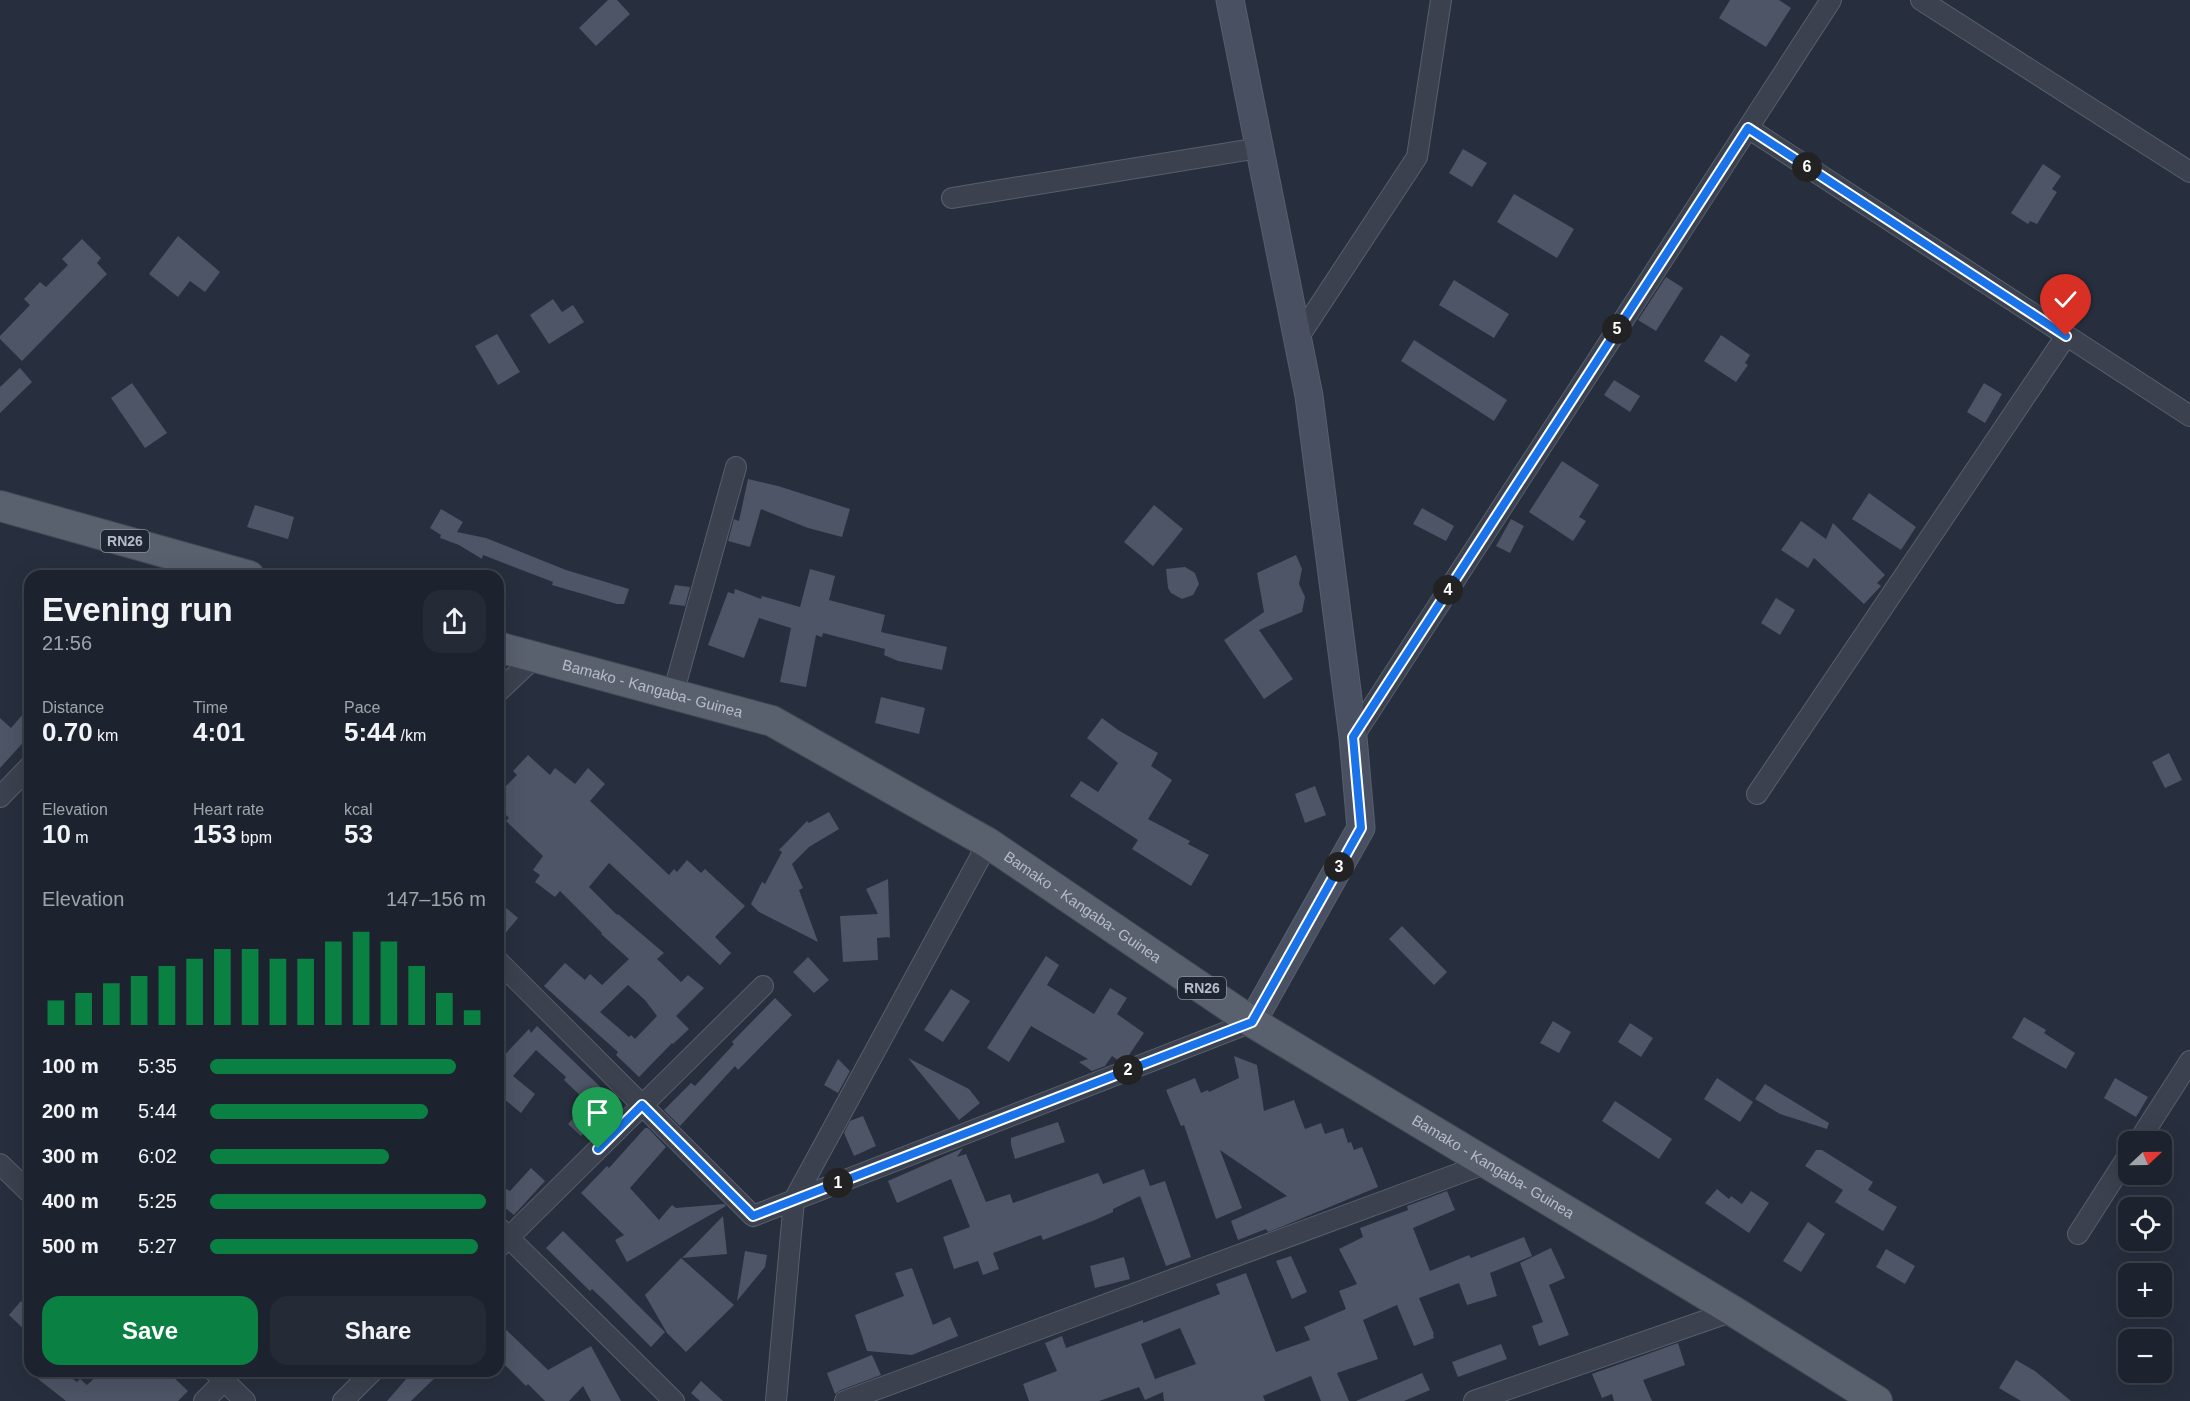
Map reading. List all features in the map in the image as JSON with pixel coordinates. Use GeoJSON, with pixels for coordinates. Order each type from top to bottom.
{"type":"FeatureCollection","features":[{"type":"Feature","properties":{"kind":"main road","name":"RN26"},"geometry":{"type":"LineString","coordinates":[[0,506],[218,570]]}},
{"type":"Feature","properties":{"kind":"main road","name":"Bamako - Kangaba- Guinea"},"geometry":{"type":"LineString","coordinates":[[504,648],[772,721],[988,843],[1252,1022],[1733,1311],[1877,1401]]}},
{"type":"Feature","properties":{"kind":"street"},"geometry":{"type":"LineString","coordinates":[[504,967],[753,1216],[1252,1022],[1361,828],[1353,737],[1311,407],[1230,0]]}},
{"type":"Feature","properties":{"kind":"street"},"geometry":{"type":"LineString","coordinates":[[1298,338],[1418,157],[1441,0]]}},
{"type":"Feature","properties":{"kind":"street"},"geometry":{"type":"LineString","coordinates":[[1353,737],[1831,0]]}},
{"type":"Feature","properties":{"kind":"street"},"geometry":{"type":"LineString","coordinates":[[1921,0],[2190,172]]}},
{"type":"Feature","properties":{"kind":"street"},"geometry":{"type":"LineString","coordinates":[[1748,128],[2190,416]]}},
{"type":"Feature","properties":{"kind":"street"},"geometry":{"type":"LineString","coordinates":[[952,198],[1259,148]]}},
{"type":"Feature","properties":{"kind":"street"},"geometry":{"type":"LineString","coordinates":[[1757,794],[2066,336]]}},
{"type":"Feature","properties":{"kind":"street"},"geometry":{"type":"LineString","coordinates":[[673,694],[736,466]]}},
{"type":"Feature","properties":{"kind":"street"},"geometry":{"type":"LineString","coordinates":[[504,686],[535,657]]}},
{"type":"Feature","properties":{"kind":"street"},"geometry":{"type":"LineString","coordinates":[[0,797],[24,772]]}},
{"type":"Feature","properties":{"kind":"street"},"geometry":{"type":"LineString","coordinates":[[776,1401],[794,1200],[988,843]]}},
{"type":"Feature","properties":{"kind":"street"},"geometry":{"type":"LineString","coordinates":[[504,1235],[642,1105],[763,986]]}},
{"type":"Feature","properties":{"kind":"street"},"geometry":{"type":"LineString","coordinates":[[2145,1131],[2190,1061]]}},
{"type":"Feature","properties":{"kind":"street"},"geometry":{"type":"LineString","coordinates":[[0,1164],[24,1187]]}},
{"type":"Feature","properties":{"kind":"street"},"geometry":{"type":"LineString","coordinates":[[845,1401],[1487,1164]]}},
{"type":"Feature","properties":{"kind":"street"},"geometry":{"type":"LineString","coordinates":[[2078,1234],[2118,1172]]}},
{"type":"Feature","properties":{"kind":"street"},"geometry":{"type":"LineString","coordinates":[[504,1241],[674,1401]]}},
{"type":"Feature","properties":{"kind":"street"},"geometry":{"type":"LineString","coordinates":[[1474,1401],[1733,1311]]}},
{"type":"Feature","properties":{"kind":"street"},"geometry":{"type":"LineString","coordinates":[[204,1401],[218,1377]]}},
{"type":"Feature","properties":{"kind":"street"},"geometry":{"type":"LineString","coordinates":[[220,1377],[245,1401]]}},
{"type":"Feature","properties":{"kind":"street"},"geometry":{"type":"LineString","coordinates":[[342,1401],[367,1377]]}},
{"type":"Feature","properties":{"kind":"building"},"geometry":{"type":"Polygon","coordinates":[[[608,0],[617,0],[630,14],[596,46],[579,28],[608,0]]]}},
{"type":"Feature","properties":{"kind":"building"},"geometry":{"type":"Polygon","coordinates":[[[1730,0],[1779,0],[1791,8],[1766,47],[1719,18],[1730,0]]]}},
{"type":"Feature","properties":{"kind":"building"},"geometry":{"type":"Polygon","coordinates":[[[1463,149],[1487,163],[1472,187],[1449,173],[1463,149]]]}},
{"type":"Feature","properties":{"kind":"building"},"geometry":{"type":"Polygon","coordinates":[[[2043,164],[2061,176],[2052,189],[2057,192],[2037,224],[2030,221],[2028,224],[2011,213],[2043,164]]]}},
{"type":"Feature","properties":{"kind":"building"},"geometry":{"type":"Polygon","coordinates":[[[1514,194],[1574,229],[1557,258],[1497,222],[1514,194]]]}},
{"type":"Feature","properties":{"kind":"building"},"geometry":{"type":"Polygon","coordinates":[[[178,236],[220,272],[205,292],[190,281],[178,297],[149,274],[178,236]]]}},
{"type":"Feature","properties":{"kind":"building"},"geometry":{"type":"Polygon","coordinates":[[[82,239],[101,258],[97,263],[107,274],[22,361],[0,339],[0,336],[30,305],[24,299],[40,282],[46,287],[68,265],[62,259],[82,239]]]}},
{"type":"Feature","properties":{"kind":"building"},"geometry":{"type":"Polygon","coordinates":[[[1666,277],[1683,288],[1656,331],[1638,320],[1666,277]]]}},
{"type":"Feature","properties":{"kind":"building"},"geometry":{"type":"Polygon","coordinates":[[[1454,280],[1509,314],[1494,338],[1439,305],[1454,280]]]}},
{"type":"Feature","properties":{"kind":"building"},"geometry":{"type":"Polygon","coordinates":[[[553,299],[562,312],[573,305],[584,322],[549,344],[530,315],[553,299]]]}},
{"type":"Feature","properties":{"kind":"building"},"geometry":{"type":"Polygon","coordinates":[[[497,334],[520,372],[498,385],[475,346],[497,334]]]}},
{"type":"Feature","properties":{"kind":"building"},"geometry":{"type":"Polygon","coordinates":[[[1721,335],[1750,355],[1745,363],[1748,365],[1736,382],[1704,361],[1721,335]]]}},
{"type":"Feature","properties":{"kind":"building"},"geometry":{"type":"Polygon","coordinates":[[[1414,340],[1507,400],[1494,421],[1401,361],[1414,340]]]}},
{"type":"Feature","properties":{"kind":"building"},"geometry":{"type":"Polygon","coordinates":[[[20,368],[32,382],[0,413],[0,387],[20,368]]]}},
{"type":"Feature","properties":{"kind":"building"},"geometry":{"type":"Polygon","coordinates":[[[1614,380],[1640,396],[1630,412],[1604,395],[1614,380]]]}},
{"type":"Feature","properties":{"kind":"building"},"geometry":{"type":"Polygon","coordinates":[[[132,383],[167,433],[145,448],[111,398],[132,383]]]}},
{"type":"Feature","properties":{"kind":"building"},"geometry":{"type":"Polygon","coordinates":[[[1984,383],[2002,394],[1985,423],[1967,412],[1984,383]]]}},
{"type":"Feature","properties":{"kind":"building"},"geometry":{"type":"Polygon","coordinates":[[[1562,461],[1599,485],[1579,517],[1586,521],[1573,541],[1529,512],[1562,461]]]}},
{"type":"Feature","properties":{"kind":"building"},"geometry":{"type":"Polygon","coordinates":[[[748,479],[850,509],[842,537],[808,528],[761,509],[750,547],[728,541],[734,519],[739,521],[748,479]]]}},
{"type":"Feature","properties":{"kind":"building"},"geometry":{"type":"Polygon","coordinates":[[[1869,493],[1916,527],[1901,550],[1852,519],[1869,493]]]}},
{"type":"Feature","properties":{"kind":"building"},"geometry":{"type":"Polygon","coordinates":[[[255,505],[294,517],[288,539],[247,527],[255,505]]]}},
{"type":"Feature","properties":{"kind":"building"},"geometry":{"type":"Polygon","coordinates":[[[1154,505],[1183,529],[1153,566],[1124,542],[1154,505]]]}},
{"type":"Feature","properties":{"kind":"building"},"geometry":{"type":"Polygon","coordinates":[[[1422,508],[1454,526],[1446,541],[1413,524],[1422,508]]]}},
{"type":"Feature","properties":{"kind":"building"},"geometry":{"type":"Polygon","coordinates":[[[441,509],[463,522],[457,532],[486,538],[566,570],[629,589],[624,604],[552,585],[553,582],[483,555],[482,559],[459,545],[440,538],[441,535],[430,528],[441,509]]]}},
{"type":"Feature","properties":{"kind":"building"},"geometry":{"type":"Polygon","coordinates":[[[1511,519],[1524,526],[1510,553],[1496,546],[1511,519]]]}},
{"type":"Feature","properties":{"kind":"building"},"geometry":{"type":"Polygon","coordinates":[[[1801,521],[1826,539],[1833,523],[1885,575],[1877,583],[1881,586],[1864,604],[1814,558],[1808,568],[1781,550],[1801,521]]]}},
{"type":"Feature","properties":{"kind":"building"},"geometry":{"type":"Polygon","coordinates":[[[1296,555],[1302,569],[1299,584],[1305,597],[1302,612],[1259,630],[1293,679],[1264,699],[1224,640],[1264,612],[1257,573],[1296,555]]]}},
{"type":"Feature","properties":{"kind":"building"},"geometry":{"type":"Polygon","coordinates":[[[1185,567],[1195,573],[1199,584],[1193,595],[1182,599],[1171,593],[1168,588],[1166,569],[1185,567]]]}},
{"type":"Feature","properties":{"kind":"building"},"geometry":{"type":"Polygon","coordinates":[[[810,569],[835,576],[829,600],[885,615],[881,632],[947,647],[942,670],[898,661],[884,655],[885,649],[823,633],[822,637],[816,635],[806,687],[780,682],[791,628],[759,618],[744,658],[708,645],[728,592],[734,594],[735,589],[761,599],[762,596],[800,607],[810,569]]]}},
{"type":"Feature","properties":{"kind":"building"},"geometry":{"type":"Polygon","coordinates":[[[675,585],[690,587],[685,606],[669,604],[675,585]]]}},
{"type":"Feature","properties":{"kind":"building"},"geometry":{"type":"Polygon","coordinates":[[[1776,598],[1795,610],[1780,635],[1761,623],[1776,598]]]}},
{"type":"Feature","properties":{"kind":"building"},"geometry":{"type":"Polygon","coordinates":[[[881,697],[925,708],[919,734],[875,723],[881,697]]]}},
{"type":"Feature","properties":{"kind":"building"},"geometry":{"type":"Polygon","coordinates":[[[24,713],[24,742],[0,768],[0,718],[11,728],[24,713]]]}},
{"type":"Feature","properties":{"kind":"building"},"geometry":{"type":"Polygon","coordinates":[[[1102,718],[1158,753],[1151,766],[1172,780],[1148,819],[1190,841],[1188,844],[1209,855],[1191,886],[1132,849],[1138,840],[1070,796],[1081,781],[1098,792],[1118,763],[1087,738],[1102,718]]]}},
{"type":"Feature","properties":{"kind":"building"},"geometry":{"type":"Polygon","coordinates":[[[2169,753],[2182,780],[2165,788],[2152,762],[2169,753]]]}},
{"type":"Feature","properties":{"kind":"building"},"geometry":{"type":"Polygon","coordinates":[[[528,755],[550,775],[555,768],[575,784],[588,768],[605,784],[590,801],[669,875],[674,869],[677,872],[687,860],[701,873],[705,869],[745,906],[715,937],[731,953],[720,965],[609,863],[589,887],[617,915],[664,953],[657,959],[681,982],[688,975],[704,988],[676,1016],[689,1029],[639,1077],[616,1055],[618,1052],[544,986],[565,963],[585,980],[590,974],[602,985],[629,959],[601,934],[560,891],[555,897],[535,882],[540,875],[533,870],[543,856],[506,821],[509,818],[504,813],[504,788],[517,775],[513,771],[528,755]],[[628,985],[600,1012],[629,1037],[631,1035],[635,1039],[657,1016],[645,1000],[628,985]]]}},
{"type":"Feature","properties":{"kind":"building"},"geometry":{"type":"Polygon","coordinates":[[[1315,786],[1326,815],[1305,823],[1295,794],[1315,786]]]}},
{"type":"Feature","properties":{"kind":"building"},"geometry":{"type":"Polygon","coordinates":[[[829,812],[839,829],[809,847],[792,864],[803,888],[799,890],[818,942],[759,912],[751,904],[762,882],[765,884],[782,852],[779,850],[807,821],[809,823],[829,812]]]}},
{"type":"Feature","properties":{"kind":"building"},"geometry":{"type":"Polygon","coordinates":[[[888,879],[890,939],[889,937],[877,938],[878,960],[843,962],[840,916],[878,914],[866,889],[888,879]]]}},
{"type":"Feature","properties":{"kind":"building"},"geometry":{"type":"Polygon","coordinates":[[[504,906],[518,918],[504,935],[504,906]]]}},
{"type":"Feature","properties":{"kind":"building"},"geometry":{"type":"Polygon","coordinates":[[[1402,926],[1447,972],[1434,985],[1389,939],[1402,926]]]}},
{"type":"Feature","properties":{"kind":"building"},"geometry":{"type":"Polygon","coordinates":[[[1046,956],[1059,965],[1047,985],[1094,1014],[1110,988],[1127,998],[1117,1014],[1144,1033],[1127,1058],[1119,1061],[1112,1056],[1105,1066],[1092,1071],[1079,1062],[1088,1059],[1031,1026],[1009,1062],[987,1048],[1046,956]]]}},
{"type":"Feature","properties":{"kind":"building"},"geometry":{"type":"Polygon","coordinates":[[[808,957],[829,980],[814,993],[793,972],[808,957]]]}},
{"type":"Feature","properties":{"kind":"building"},"geometry":{"type":"Polygon","coordinates":[[[951,989],[970,1001],[943,1042],[924,1030],[951,989]]]}},
{"type":"Feature","properties":{"kind":"building"},"geometry":{"type":"Polygon","coordinates":[[[775,998],[792,1015],[738,1070],[735,1066],[680,1126],[664,1110],[691,1083],[695,1086],[734,1044],[732,1042],[775,998]]]}},
{"type":"Feature","properties":{"kind":"building"},"geometry":{"type":"Polygon","coordinates":[[[2024,1017],[2046,1030],[2044,1033],[2075,1053],[2066,1069],[2012,1038],[2024,1017]]]}},
{"type":"Feature","properties":{"kind":"building"},"geometry":{"type":"Polygon","coordinates":[[[1553,1021],[1571,1032],[1559,1053],[1540,1043],[1553,1021]]]}},
{"type":"Feature","properties":{"kind":"building"},"geometry":{"type":"Polygon","coordinates":[[[1630,1023],[1653,1038],[1641,1057],[1618,1042],[1630,1023]]]}},
{"type":"Feature","properties":{"kind":"building"},"geometry":{"type":"Polygon","coordinates":[[[537,1026],[615,1101],[581,1136],[568,1124],[587,1102],[564,1080],[566,1077],[536,1050],[513,1076],[535,1094],[521,1113],[504,1099],[504,1056],[529,1029],[531,1033],[537,1026]]]}},
{"type":"Feature","properties":{"kind":"building"},"geometry":{"type":"Polygon","coordinates":[[[1234,1056],[1257,1065],[1264,1111],[1294,1100],[1305,1129],[1321,1123],[1325,1134],[1343,1128],[1348,1143],[1351,1142],[1354,1150],[1362,1147],[1378,1187],[1276,1229],[1268,1232],[1266,1229],[1238,1240],[1231,1221],[1287,1196],[1220,1150],[1242,1208],[1216,1219],[1184,1125],[1181,1126],[1166,1090],[1195,1078],[1201,1093],[1208,1090],[1209,1092],[1239,1078],[1234,1056]]]}},
{"type":"Feature","properties":{"kind":"building"},"geometry":{"type":"Polygon","coordinates":[[[908,1058],[969,1089],[980,1103],[959,1120],[908,1058]]]}},
{"type":"Feature","properties":{"kind":"building"},"geometry":{"type":"Polygon","coordinates":[[[838,1059],[850,1071],[838,1093],[824,1085],[838,1059]]]}},
{"type":"Feature","properties":{"kind":"building"},"geometry":{"type":"Polygon","coordinates":[[[1717,1078],[1753,1102],[1740,1122],[1704,1099],[1717,1078]]]}},
{"type":"Feature","properties":{"kind":"building"},"geometry":{"type":"Polygon","coordinates":[[[2115,1078],[2148,1097],[2136,1117],[2104,1098],[2115,1078]]]}},
{"type":"Feature","properties":{"kind":"building"},"geometry":{"type":"Polygon","coordinates":[[[1765,1084],[1829,1123],[1827,1129],[1780,1114],[1755,1099],[1765,1084]]]}},
{"type":"Feature","properties":{"kind":"building"},"geometry":{"type":"Polygon","coordinates":[[[1615,1101],[1672,1139],[1659,1159],[1602,1121],[1615,1101]]]}},
{"type":"Feature","properties":{"kind":"building"},"geometry":{"type":"Polygon","coordinates":[[[863,1116],[876,1146],[854,1156],[844,1133],[850,1121],[863,1116]]]}},
{"type":"Feature","properties":{"kind":"building"},"geometry":{"type":"Polygon","coordinates":[[[1058,1122],[1065,1142],[1015,1159],[1011,1138],[1058,1122]]]}},
{"type":"Feature","properties":{"kind":"building"},"geometry":{"type":"Polygon","coordinates":[[[645,1128],[648,1128],[666,1147],[630,1188],[659,1220],[672,1205],[676,1208],[724,1204],[726,1206],[627,1262],[615,1240],[624,1235],[581,1193],[607,1166],[609,1168],[645,1128]]]}},
{"type":"Feature","properties":{"kind":"building"},"geometry":{"type":"Polygon","coordinates":[[[963,1148],[957,1157],[966,1154],[986,1202],[1010,1194],[1013,1203],[1098,1173],[1103,1184],[1144,1169],[1150,1186],[1165,1181],[1191,1257],[1166,1266],[1140,1196],[1095,1220],[1043,1240],[1041,1235],[993,1253],[999,1269],[983,1275],[978,1261],[954,1269],[943,1237],[970,1227],[951,1179],[897,1203],[888,1181],[963,1148]]]}},
{"type":"Feature","properties":{"kind":"building"},"geometry":{"type":"Polygon","coordinates":[[[1816,1150],[1822,1150],[1873,1182],[1868,1190],[1897,1207],[1883,1231],[1835,1202],[1843,1190],[1805,1166],[1816,1150]]]}},
{"type":"Feature","properties":{"kind":"building"},"geometry":{"type":"Polygon","coordinates":[[[531,1168],[545,1181],[514,1215],[504,1207],[504,1188],[510,1191],[531,1168]]]}},
{"type":"Feature","properties":{"kind":"building"},"geometry":{"type":"Polygon","coordinates":[[[1717,1189],[1729,1199],[1731,1196],[1742,1204],[1751,1191],[1769,1203],[1749,1233],[1705,1203],[1717,1189]]]}},
{"type":"Feature","properties":{"kind":"building"},"geometry":{"type":"Polygon","coordinates":[[[1447,1191],[1455,1210],[1413,1228],[1430,1271],[1524,1237],[1532,1256],[1490,1273],[1497,1296],[1467,1305],[1459,1283],[1419,1298],[1434,1338],[1414,1346],[1397,1305],[1363,1320],[1378,1359],[1337,1373],[1349,1401],[1321,1401],[1311,1376],[1263,1396],[1265,1401],[1164,1401],[1163,1392],[1145,1400],[1139,1387],[1099,1401],[1029,1401],[1023,1384],[1057,1371],[1045,1343],[1062,1336],[1066,1348],[1143,1320],[1143,1323],[1220,1294],[1216,1284],[1246,1273],[1276,1352],[1310,1340],[1304,1327],[1346,1309],[1339,1291],[1357,1284],[1339,1249],[1363,1237],[1360,1228],[1408,1210],[1407,1206],[1447,1191]],[[1180,1328],[1141,1344],[1155,1379],[1196,1364],[1180,1328]]]}},
{"type":"Feature","properties":{"kind":"building"},"geometry":{"type":"Polygon","coordinates":[[[723,1216],[727,1254],[682,1258],[723,1216]]]}},
{"type":"Feature","properties":{"kind":"building"},"geometry":{"type":"Polygon","coordinates":[[[1808,1222],[1825,1234],[1801,1272],[1783,1261],[1808,1222]]]}},
{"type":"Feature","properties":{"kind":"building"},"geometry":{"type":"Polygon","coordinates":[[[563,1231],[665,1332],[651,1347],[606,1302],[592,1289],[590,1291],[546,1248],[563,1231]]]}},
{"type":"Feature","properties":{"kind":"building"},"geometry":{"type":"Polygon","coordinates":[[[1551,1248],[1565,1278],[1549,1285],[1569,1335],[1539,1346],[1532,1326],[1543,1322],[1520,1263],[1551,1248]]]}},
{"type":"Feature","properties":{"kind":"building"},"geometry":{"type":"Polygon","coordinates":[[[1886,1249],[1915,1266],[1905,1284],[1876,1267],[1886,1249]]]}},
{"type":"Feature","properties":{"kind":"building"},"geometry":{"type":"Polygon","coordinates":[[[745,1251],[767,1255],[765,1267],[737,1301],[745,1251]]]}},
{"type":"Feature","properties":{"kind":"building"},"geometry":{"type":"Polygon","coordinates":[[[1291,1256],[1307,1292],[1292,1299],[1276,1261],[1291,1256]]]}},
{"type":"Feature","properties":{"kind":"building"},"geometry":{"type":"Polygon","coordinates":[[[1124,1257],[1130,1279],[1095,1288],[1090,1266],[1124,1257]]]}},
{"type":"Feature","properties":{"kind":"building"},"geometry":{"type":"Polygon","coordinates":[[[681,1258],[734,1305],[686,1352],[667,1333],[645,1295],[681,1258]]]}},
{"type":"Feature","properties":{"kind":"building"},"geometry":{"type":"Polygon","coordinates":[[[912,1268],[933,1325],[950,1317],[958,1336],[912,1355],[867,1351],[855,1315],[904,1296],[895,1273],[912,1268]]]}},
{"type":"Feature","properties":{"kind":"building"},"geometry":{"type":"Polygon","coordinates":[[[21,1301],[24,1304],[24,1329],[9,1315],[21,1301]]]}},
{"type":"Feature","properties":{"kind":"building"},"geometry":{"type":"Polygon","coordinates":[[[504,1328],[548,1370],[591,1346],[621,1401],[591,1401],[583,1386],[569,1401],[545,1401],[528,1384],[526,1386],[504,1364],[504,1328]]]}},
{"type":"Feature","properties":{"kind":"building"},"geometry":{"type":"Polygon","coordinates":[[[1678,1343],[1685,1365],[1643,1380],[1652,1401],[1614,1401],[1612,1394],[1602,1398],[1592,1374],[1678,1343]]]}},
{"type":"Feature","properties":{"kind":"building"},"geometry":{"type":"Polygon","coordinates":[[[1501,1344],[1507,1359],[1458,1377],[1452,1362],[1501,1344]]]}},
{"type":"Feature","properties":{"kind":"building"},"geometry":{"type":"Polygon","coordinates":[[[872,1355],[881,1375],[835,1394],[827,1373],[872,1355]]]}},
{"type":"Feature","properties":{"kind":"building"},"geometry":{"type":"Polygon","coordinates":[[[2016,1360],[2035,1371],[2071,1401],[2021,1401],[1999,1388],[2016,1360]]]}},
{"type":"Feature","properties":{"kind":"building"},"geometry":{"type":"Polygon","coordinates":[[[1422,1373],[1430,1390],[1404,1401],[1356,1401],[1422,1373]]]}},
{"type":"Feature","properties":{"kind":"building"},"geometry":{"type":"Polygon","coordinates":[[[36,1377],[70,1377],[77,1382],[80,1379],[87,1385],[96,1377],[173,1377],[188,1391],[178,1401],[66,1401],[36,1377]]]}},
{"type":"Feature","properties":{"kind":"building"},"geometry":{"type":"Polygon","coordinates":[[[408,1377],[436,1377],[411,1401],[387,1401],[408,1377]]]}},
{"type":"Feature","properties":{"kind":"building"},"geometry":{"type":"Polygon","coordinates":[[[701,1381],[723,1401],[700,1401],[691,1393],[701,1381]]]}},
{"type":"Feature","properties":{"kind":"route"},"geometry":{"type":"LineString","coordinates":[[598,1149],[642,1105],[753,1216],[1252,1022],[1361,828],[1353,737],[1748,128],[2066,336]]}}]}
